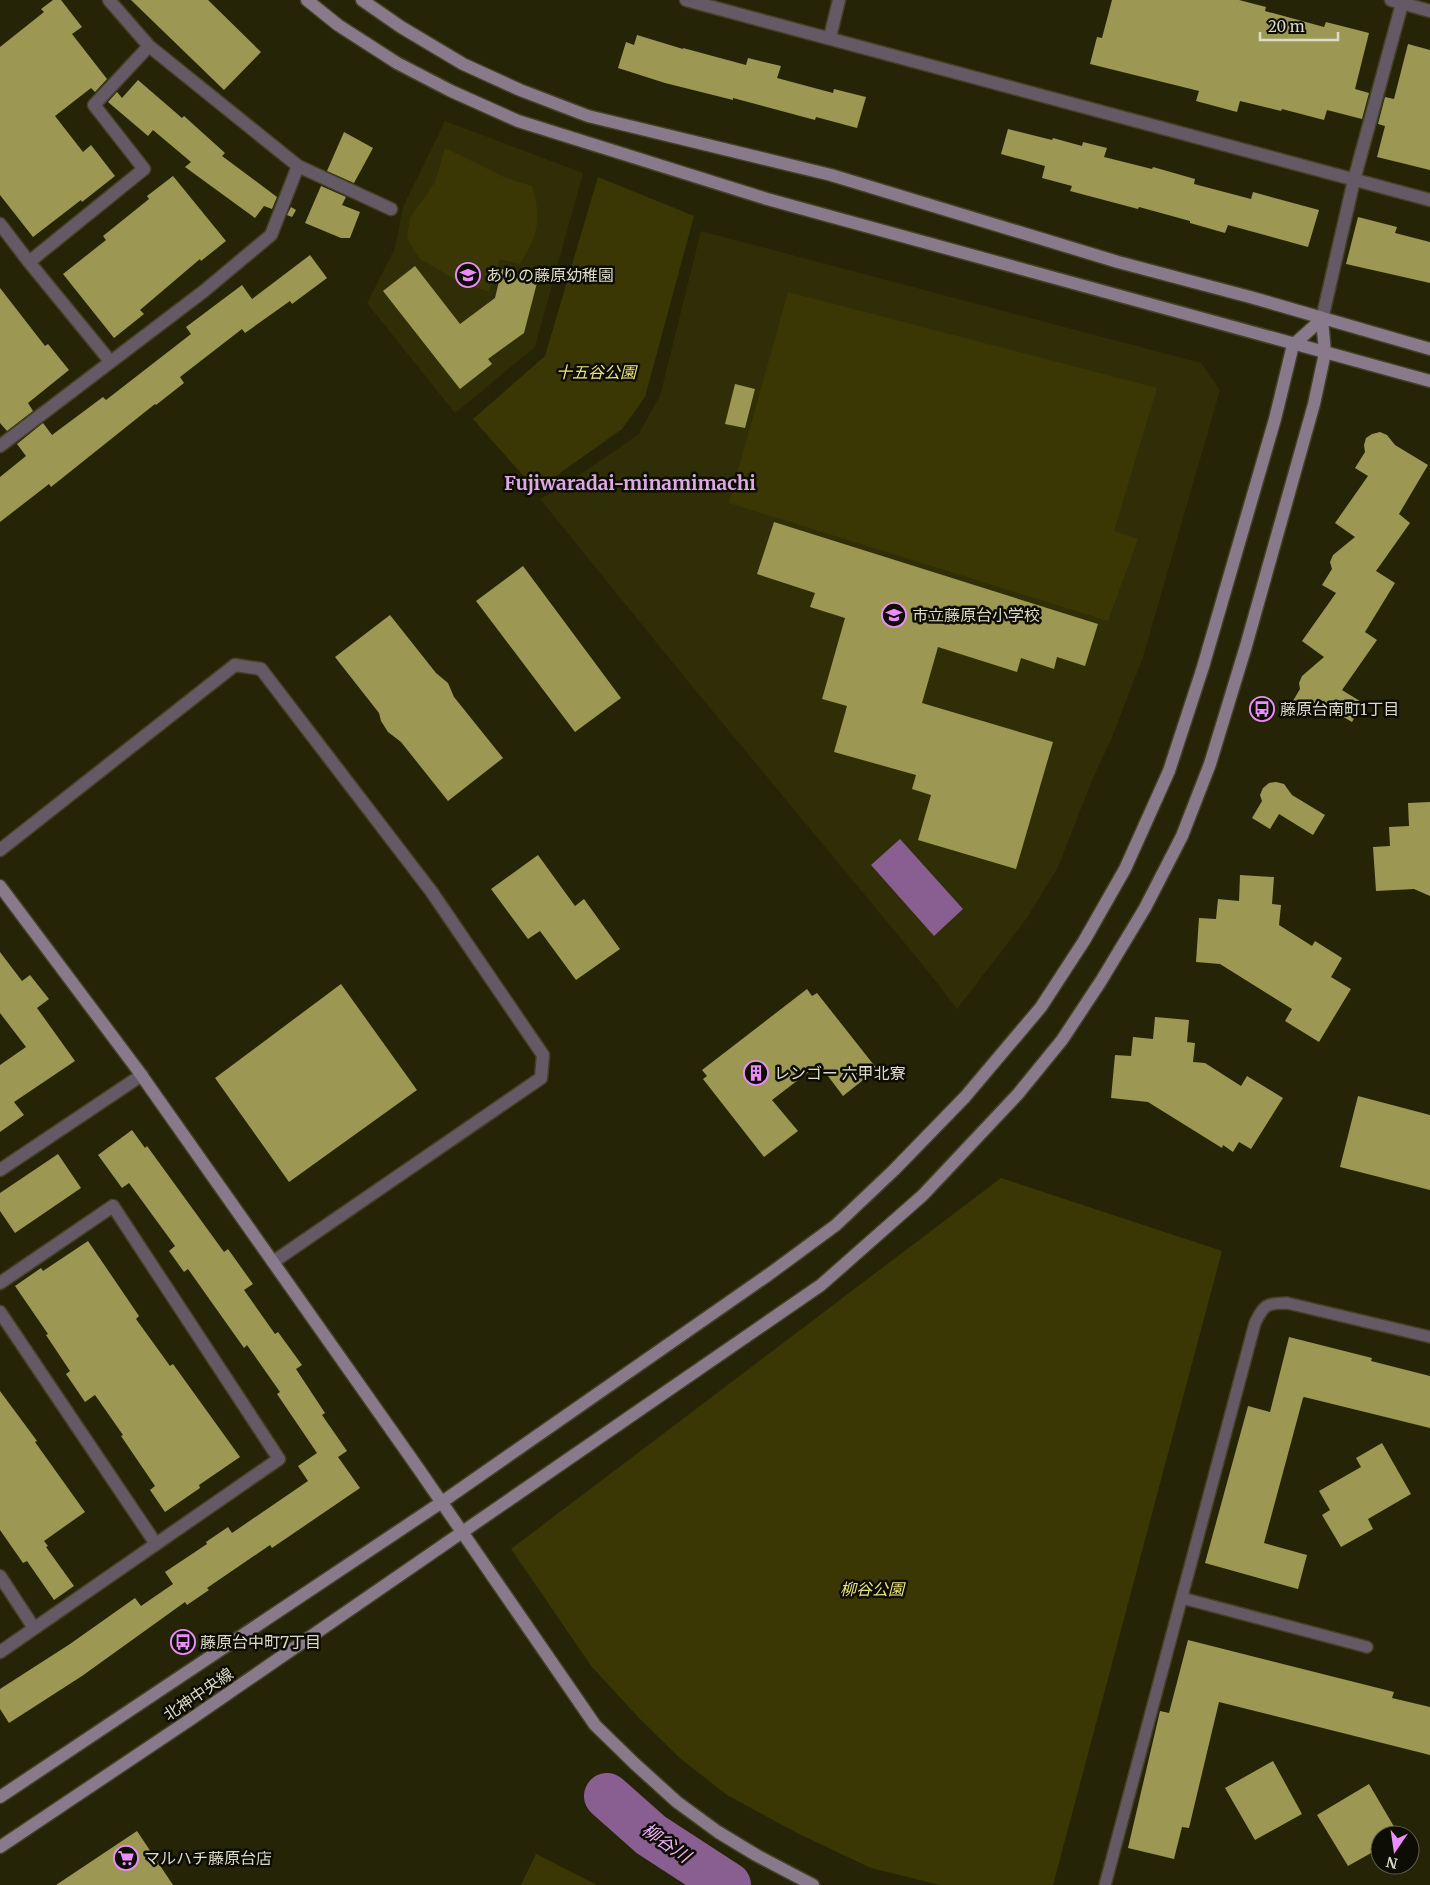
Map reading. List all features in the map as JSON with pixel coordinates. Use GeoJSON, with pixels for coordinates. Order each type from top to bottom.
{"type":"FeatureCollection","features":[{"type":"Feature","properties":{"kind":"street"},"geometry":{"type":"LineString","coordinates":[[109,0],[149,46],[298,166],[391,209]]}},
{"type":"Feature","properties":{"kind":"street"},"geometry":{"type":"LineString","coordinates":[[307,0],[338,24],[397,63],[451,91],[518,121],[767,199],[1430,382]]}},
{"type":"Feature","properties":{"kind":"street"},"geometry":{"type":"LineString","coordinates":[[362,0],[401,27],[463,64],[520,90],[588,116],[832,175],[1118,262],[1250,297],[1430,349]]}},
{"type":"Feature","properties":{"kind":"street"},"geometry":{"type":"LineString","coordinates":[[686,0],[830,37],[1430,200]]}},
{"type":"Feature","properties":{"kind":"street"},"geometry":{"type":"LineString","coordinates":[[830,37],[839,0]]}},
{"type":"Feature","properties":{"kind":"street"},"geometry":{"type":"LineString","coordinates":[[0,1797],[442,1502],[760,1281],[836,1225],[894,1170],[965,1096],[1041,1007],[1084,941],[1125,869],[1169,771],[1203,667],[1274,419],[1293,345],[1322,319],[1354,180],[1399,1],[1430,11]]}},
{"type":"Feature","properties":{"kind":"street"},"geometry":{"type":"LineString","coordinates":[[29,262],[144,169],[94,105],[149,46]]}},
{"type":"Feature","properties":{"kind":"street"},"geometry":{"type":"LineString","coordinates":[[0,446],[204,291],[272,235],[298,166]]}},
{"type":"Feature","properties":{"kind":"street"},"geometry":{"type":"LineString","coordinates":[[0,224],[110,361]]}},
{"type":"Feature","properties":{"kind":"street","name":"北神中央線"},"geometry":{"type":"LineString","coordinates":[[0,1847],[821,1285],[923,1195],[1018,1094],[1062,1040],[1101,981],[1145,908],[1182,836],[1203,782],[1246,646],[1314,404],[1325,353],[1322,319]]}},
{"type":"Feature","properties":{"kind":"street"},"geometry":{"type":"LineString","coordinates":[[0,850],[235,666],[261,669],[431,891],[543,1055],[541,1078],[273,1262]]}},
{"type":"Feature","properties":{"kind":"street"},"geometry":{"type":"LineString","coordinates":[[0,886],[142,1075],[442,1502],[595,1725],[677,1802],[718,1832],[807,1884]]}},
{"type":"Feature","properties":{"kind":"street"},"geometry":{"type":"LineString","coordinates":[[0,1170],[142,1075]]}},
{"type":"Feature","properties":{"kind":"street"},"geometry":{"type":"LineString","coordinates":[[0,1283],[113,1206],[279,1459],[0,1652]]}},
{"type":"Feature","properties":{"kind":"street"},"geometry":{"type":"LineString","coordinates":[[0,1312],[156,1544]]}},
{"type":"Feature","properties":{"kind":"street"},"geometry":{"type":"LineString","coordinates":[[0,1576],[34,1628]]}},
{"type":"Feature","properties":{"kind":"lane"},"geometry":{"type":"LineString","coordinates":[[1104,1885],[1255,1323],[1263,1308],[1271,1303],[1287,1303],[1430,1338]]}},
{"type":"Feature","properties":{"kind":"lane"},"geometry":{"type":"LineString","coordinates":[[1182,1598],[1367,1647]]}},
{"type":"Feature","properties":{"kind":"shaded area","name":"ありの藤原幼稚園"},"geometry":{"type":"Polygon","coordinates":[[[445,121],[583,173],[535,347],[455,413],[367,303],[395,248],[403,207],[445,121]]]}},
{"type":"Feature","properties":{"kind":"shaded area","name":"市立藤原台小学校"},"geometry":{"type":"Polygon","coordinates":[[[701,231],[1201,363],[1220,390],[1143,657],[1058,867],[1027,918],[957,1009],[540,499],[560,488],[638,435],[660,396],[701,231]]]}},
{"type":"Feature","properties":{"kind":"shaded area"},"geometry":{"type":"Polygon","coordinates":[[[900,839],[963,909],[934,936],[871,865],[900,839]]]}},
{"type":"Feature","properties":{"kind":"green space"},"geometry":{"type":"Polygon","coordinates":[[[445,148],[506,178],[532,186],[537,208],[537,218],[531,244],[520,264],[500,259],[489,292],[460,282],[420,259],[407,238],[410,218],[435,182],[445,148]]]}},
{"type":"Feature","properties":{"kind":"green space","name":"十五谷公園"},"geometry":{"type":"Polygon","coordinates":[[[598,177],[694,216],[645,397],[622,429],[536,490],[473,419],[545,356],[598,177]]]}},
{"type":"Feature","properties":{"kind":"green space"},"geometry":{"type":"Polygon","coordinates":[[[788,292],[1157,388],[1114,531],[1138,539],[1108,621],[729,503],[788,292]]]}},
{"type":"Feature","properties":{"kind":"green space","name":"柳谷公園"},"geometry":{"type":"Polygon","coordinates":[[[1001,1178],[1222,1251],[1053,1885],[940,1885],[871,1868],[797,1833],[727,1795],[681,1759],[639,1718],[592,1667],[511,1549],[1001,1178]]]}},
{"type":"Feature","properties":{"kind":"green space"},"geometry":{"type":"Polygon","coordinates":[[[536,1854],[597,1885],[521,1885],[536,1854]]]}},
{"type":"Feature","properties":{"kind":"building"},"geometry":{"type":"Polygon","coordinates":[[[53,0],[61,0],[82,27],[72,34],[107,79],[95,92],[91,88],[55,116],[83,152],[91,145],[115,176],[33,237],[0,195],[0,47],[44,12],[41,9],[53,0]]]}},
{"type":"Feature","properties":{"kind":"building"},"geometry":{"type":"Polygon","coordinates":[[[131,0],[208,0],[261,52],[224,90],[131,0]]]}},
{"type":"Feature","properties":{"kind":"building"},"geometry":{"type":"Polygon","coordinates":[[[1112,0],[1239,0],[1266,7],[1265,11],[1324,27],[1326,22],[1369,33],[1355,89],[1369,93],[1362,119],[1327,110],[1324,120],[1240,101],[1237,112],[1196,101],[1199,91],[1090,64],[1097,37],[1102,38],[1112,0]]]}},
{"type":"Feature","properties":{"kind":"building"},"geometry":{"type":"Polygon","coordinates":[[[637,35],[746,65],[748,58],[781,66],[777,78],[833,93],[834,89],[866,97],[857,128],[816,117],[815,120],[733,98],[733,100],[665,83],[618,68],[626,42],[634,45],[637,35]]]}},
{"type":"Feature","properties":{"kind":"building"},"geometry":{"type":"Polygon","coordinates":[[[1408,44],[1430,50],[1430,170],[1377,157],[1385,126],[1378,124],[1385,97],[1394,99],[1408,44]]]}},
{"type":"Feature","properties":{"kind":"building"},"geometry":{"type":"Polygon","coordinates":[[[138,80],[182,118],[184,116],[225,153],[222,156],[277,197],[272,209],[264,206],[255,218],[185,167],[191,162],[153,130],[148,136],[108,102],[117,92],[122,98],[138,80]]]}},
{"type":"Feature","properties":{"kind":"building"},"geometry":{"type":"Polygon","coordinates":[[[1008,129],[1082,146],[1083,142],[1107,148],[1104,157],[1152,169],[1153,167],[1195,179],[1194,184],[1251,199],[1253,192],[1319,210],[1308,247],[1228,225],[1225,233],[1139,207],[1138,209],[1070,191],[1072,186],[1042,178],[1045,166],[1001,154],[1008,129]]]}},
{"type":"Feature","properties":{"kind":"building"},"geometry":{"type":"Polygon","coordinates":[[[344,132],[373,148],[354,183],[327,171],[344,132]]]}},
{"type":"Feature","properties":{"kind":"building"},"geometry":{"type":"Polygon","coordinates":[[[173,176],[226,241],[201,261],[200,259],[140,310],[144,314],[114,338],[63,274],[106,240],[103,236],[149,199],[147,196],[173,176]]]}},
{"type":"Feature","properties":{"kind":"building"},"geometry":{"type":"Polygon","coordinates":[[[321,186],[346,197],[342,205],[360,212],[350,238],[341,238],[305,223],[321,186]]]}},
{"type":"Feature","properties":{"kind":"building"},"geometry":{"type":"Polygon","coordinates":[[[291,207],[296,210],[292,217],[287,215],[291,207]]]}},
{"type":"Feature","properties":{"kind":"building"},"geometry":{"type":"Polygon","coordinates":[[[1358,217],[1397,227],[1395,233],[1430,242],[1430,283],[1346,264],[1358,217]]]}},
{"type":"Feature","properties":{"kind":"building"},"geometry":{"type":"Polygon","coordinates":[[[310,255],[327,278],[292,304],[290,301],[245,333],[242,329],[180,377],[184,383],[51,487],[49,484],[0,522],[0,477],[26,456],[17,444],[43,423],[52,435],[103,397],[106,400],[191,334],[186,327],[242,285],[252,299],[310,255]]]}},
{"type":"Feature","properties":{"kind":"building"},"geometry":{"type":"Polygon","coordinates":[[[415,266],[460,324],[495,298],[502,269],[538,279],[524,333],[488,359],[492,364],[460,389],[383,291],[415,266]]]}},
{"type":"Feature","properties":{"kind":"building"},"geometry":{"type":"Polygon","coordinates":[[[0,288],[45,346],[48,344],[69,370],[28,403],[33,411],[7,431],[0,423],[0,288]]]}},
{"type":"Feature","properties":{"kind":"building"},"geometry":{"type":"Polygon","coordinates":[[[735,384],[755,389],[745,428],[725,424],[735,384]]]}},
{"type":"Feature","properties":{"kind":"building"},"geometry":{"type":"Polygon","coordinates":[[[1380,432],[1387,435],[1395,445],[1428,465],[1399,514],[1410,523],[1376,571],[1395,583],[1365,632],[1377,640],[1342,690],[1363,703],[1352,722],[1318,702],[1308,716],[1290,706],[1300,689],[1299,683],[1302,676],[1324,657],[1302,641],[1336,593],[1322,585],[1332,569],[1330,562],[1333,555],[1355,537],[1335,523],[1368,476],[1355,468],[1365,452],[1366,438],[1380,432]]]}},
{"type":"Feature","properties":{"kind":"building"},"geometry":{"type":"Polygon","coordinates":[[[774,522],[1098,624],[1085,666],[1057,657],[1054,669],[1021,658],[1017,672],[938,647],[922,703],[1053,742],[1016,869],[918,840],[931,795],[912,789],[916,775],[834,752],[847,706],[822,699],[845,618],[810,607],[815,593],[757,574],[774,522]]]}},
{"type":"Feature","properties":{"kind":"building"},"geometry":{"type":"Polygon","coordinates":[[[523,566],[621,698],[575,732],[476,601],[523,566]]]}},
{"type":"Feature","properties":{"kind":"building"},"geometry":{"type":"Polygon","coordinates":[[[390,615],[436,673],[448,683],[454,697],[503,758],[448,801],[401,742],[388,732],[381,721],[379,713],[335,657],[390,615]]]}},
{"type":"Feature","properties":{"kind":"building"},"geometry":{"type":"Polygon","coordinates":[[[1269,783],[1284,784],[1292,795],[1325,815],[1313,835],[1279,814],[1270,829],[1252,818],[1262,801],[1260,795],[1263,788],[1269,783]]]}},
{"type":"Feature","properties":{"kind":"building"},"geometry":{"type":"Polygon","coordinates":[[[1430,802],[1430,896],[1414,889],[1376,891],[1373,847],[1390,846],[1389,827],[1409,826],[1408,803],[1430,802]]]}},
{"type":"Feature","properties":{"kind":"building"},"geometry":{"type":"Polygon","coordinates":[[[538,855],[575,906],[584,899],[620,949],[576,980],[540,931],[528,939],[491,889],[538,855]]]}},
{"type":"Feature","properties":{"kind":"building"},"geometry":{"type":"Polygon","coordinates":[[[1240,875],[1274,877],[1272,904],[1281,905],[1279,925],[1312,946],[1315,941],[1342,958],[1331,977],[1351,989],[1319,1042],[1285,1021],[1292,1009],[1220,964],[1196,962],[1199,918],[1216,919],[1218,899],[1239,901],[1240,875]]]}},
{"type":"Feature","properties":{"kind":"building"},"geometry":{"type":"Polygon","coordinates":[[[0,952],[22,981],[30,975],[49,999],[37,1008],[75,1061],[14,1102],[24,1115],[0,1132],[0,1065],[26,1047],[0,1013],[0,952]]]}},
{"type":"Feature","properties":{"kind":"building"},"geometry":{"type":"Polygon","coordinates":[[[341,984],[417,1090],[289,1182],[215,1078],[341,984]]]}},
{"type":"Feature","properties":{"kind":"building","name":"レンゴー 六甲北寮"},"geometry":{"type":"Polygon","coordinates":[[[807,989],[812,996],[817,993],[877,1069],[843,1096],[819,1064],[772,1100],[798,1131],[764,1157],[703,1079],[707,1076],[702,1070],[807,989]]]}},
{"type":"Feature","properties":{"kind":"building"},"geometry":{"type":"Polygon","coordinates":[[[1155,1017],[1189,1020],[1187,1042],[1195,1043],[1193,1062],[1205,1063],[1241,1086],[1247,1076],[1283,1098],[1251,1149],[1239,1142],[1233,1152],[1223,1145],[1222,1148],[1148,1102],[1111,1098],[1115,1055],[1131,1056],[1133,1037],[1153,1039],[1155,1017]]]}},
{"type":"Feature","properties":{"kind":"building"},"geometry":{"type":"Polygon","coordinates":[[[1358,1096],[1430,1115],[1430,1190],[1340,1167],[1358,1096]]]}},
{"type":"Feature","properties":{"kind":"building"},"geometry":{"type":"Polygon","coordinates":[[[132,1130],[145,1148],[147,1146],[224,1252],[228,1249],[253,1284],[244,1290],[275,1334],[278,1332],[302,1365],[296,1369],[325,1413],[322,1415],[347,1451],[338,1457],[360,1488],[272,1548],[270,1545],[207,1588],[209,1590],[187,1605],[185,1602],[82,1676],[9,1723],[0,1709],[0,1689],[70,1644],[135,1598],[141,1606],[173,1584],[165,1572],[207,1544],[206,1542],[228,1527],[232,1533],[308,1481],[298,1466],[317,1453],[277,1394],[280,1392],[247,1345],[244,1348],[188,1269],[184,1272],[169,1251],[175,1246],[129,1183],[122,1188],[98,1155],[132,1130]]]}},
{"type":"Feature","properties":{"kind":"building"},"geometry":{"type":"Polygon","coordinates":[[[58,1154],[81,1188],[15,1233],[0,1211],[0,1193],[58,1154]]]}},
{"type":"Feature","properties":{"kind":"building"},"geometry":{"type":"Polygon","coordinates":[[[88,1241],[139,1316],[136,1319],[170,1366],[173,1364],[240,1457],[199,1485],[200,1488],[165,1512],[150,1490],[155,1486],[121,1436],[123,1435],[95,1395],[85,1402],[66,1374],[70,1371],[46,1335],[48,1334],[15,1286],[41,1268],[43,1271],[88,1241]]]}},
{"type":"Feature","properties":{"kind":"building"},"geometry":{"type":"Polygon","coordinates":[[[1289,1337],[1372,1358],[1371,1361],[1430,1376],[1430,1428],[1303,1398],[1264,1543],[1307,1555],[1298,1589],[1205,1563],[1248,1406],[1270,1412],[1289,1337]]]}},
{"type":"Feature","properties":{"kind":"building"},"geometry":{"type":"Polygon","coordinates":[[[0,1391],[37,1441],[35,1442],[85,1512],[44,1541],[48,1546],[46,1547],[74,1586],[54,1600],[27,1561],[23,1563],[0,1530],[0,1391]]]}},
{"type":"Feature","properties":{"kind":"building"},"geometry":{"type":"Polygon","coordinates":[[[1382,1443],[1411,1494],[1368,1519],[1373,1529],[1341,1547],[1322,1515],[1330,1510],[1319,1491],[1361,1467],[1356,1458],[1382,1443]]]}},
{"type":"Feature","properties":{"kind":"building"},"geometry":{"type":"Polygon","coordinates":[[[1188,1640],[1394,1692],[1392,1698],[1430,1707],[1430,1755],[1219,1702],[1189,1828],[1182,1827],[1174,1859],[1128,1848],[1160,1711],[1169,1713],[1188,1640]]]}},
{"type":"Feature","properties":{"kind":"building"},"geometry":{"type":"Polygon","coordinates":[[[1273,1761],[1302,1814],[1255,1840],[1225,1788],[1273,1761]]]}},
{"type":"Feature","properties":{"kind":"building"},"geometry":{"type":"Polygon","coordinates":[[[1369,1784],[1393,1825],[1370,1825],[1370,1854],[1348,1866],[1317,1815],[1369,1784]]]}},
{"type":"Feature","properties":{"kind":"building","name":"マルハチ藤原台店"},"geometry":{"type":"Polygon","coordinates":[[[137,1831],[173,1885],[56,1885],[137,1831]]]}},
{"type":"Feature","properties":{"kind":"waterway","name":"柳谷川"},"geometry":{"type":"LineString","coordinates":[[607,1796],[651,1835],[728,1885]]}},
{"type":"Feature","properties":{"kind":"place","name":"ありの藤原幼稚園"},"geometry":{"type":"Point","coordinates":[468,275]}},
{"type":"Feature","properties":{"kind":"place","name":"市立藤原台小学校"},"geometry":{"type":"Point","coordinates":[894,615]}},
{"type":"Feature","properties":{"kind":"place","name":"藤原台南町1丁目"},"geometry":{"type":"Point","coordinates":[1262,709]}},
{"type":"Feature","properties":{"kind":"place","name":"レンゴー 六甲北寮"},"geometry":{"type":"Point","coordinates":[756,1073]}},
{"type":"Feature","properties":{"kind":"place","name":"藤原台中町7丁目"},"geometry":{"type":"Point","coordinates":[183,1642]}},
{"type":"Feature","properties":{"kind":"place","name":"マルハチ藤原台店"},"geometry":{"type":"Point","coordinates":[126,1858]}},
{"type":"Feature","properties":{"kind":"district","name":"Fujiwaradai-minamimachi"},"geometry":{"type":"Point","coordinates":[630,483]}}]}
